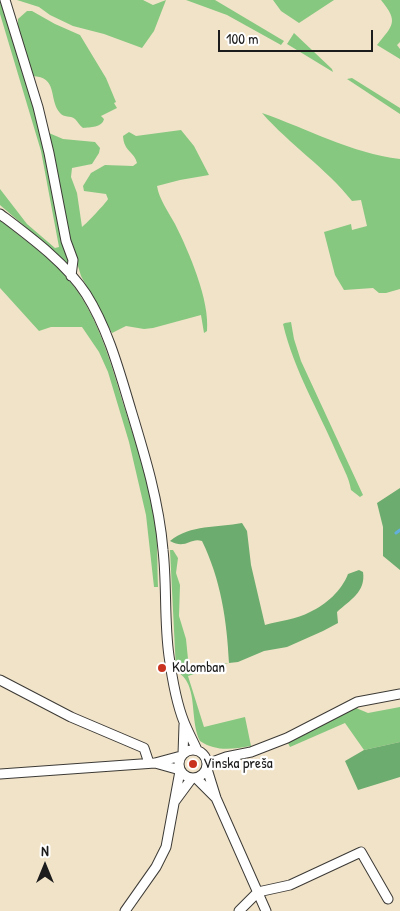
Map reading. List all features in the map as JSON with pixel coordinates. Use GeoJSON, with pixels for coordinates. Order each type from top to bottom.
{"type":"FeatureCollection","features":[{"type":"Feature","properties":{"kind":"street"},"geometry":{"type":"LineString","coordinates":[[5,0],[50,153],[59,208],[73,260],[71,276]]}},
{"type":"Feature","properties":{"kind":"street"},"geometry":{"type":"LineString","coordinates":[[0,214],[30,237],[71,276],[85,293],[113,351],[151,478],[159,513],[169,654],[175,689],[184,722],[197,750],[206,763],[216,798],[266,911]]}},
{"type":"Feature","properties":{"kind":"street"},"geometry":{"type":"LineString","coordinates":[[0,680],[71,717],[144,748],[152,763],[180,770]]}},
{"type":"Feature","properties":{"kind":"street"},"geometry":{"type":"LineString","coordinates":[[206,763],[251,752],[287,738],[357,702],[400,694]]}},
{"type":"Feature","properties":{"kind":"street"},"geometry":{"type":"LineString","coordinates":[[184,722],[182,755],[178,764],[180,770],[185,776],[194,778],[216,798]]}},
{"type":"Feature","properties":{"kind":"street"},"geometry":{"type":"LineString","coordinates":[[0,774],[152,763],[182,755],[189,750],[197,750]]}},
{"type":"Feature","properties":{"kind":"street"},"geometry":{"type":"LineString","coordinates":[[175,801],[194,778],[202,775],[206,763]]}},
{"type":"Feature","properties":{"kind":"street"},"geometry":{"type":"LineString","coordinates":[[125,911],[156,867],[166,847],[180,770]]}},
{"type":"Feature","properties":{"kind":"street"},"geometry":{"type":"LineString","coordinates":[[239,911],[258,892],[290,885],[361,852],[388,899]]}},
{"type":"Feature","properties":{"kind":"green space"},"geometry":{"type":"Polygon","coordinates":[[[0,0],[3,0],[39,124],[69,261],[67,263],[0,205],[0,189],[27,224],[55,248],[59,247],[41,151],[0,14],[0,0]]]}},
{"type":"Feature","properties":{"kind":"green space"},"geometry":{"type":"Polygon","coordinates":[[[17,0],[143,0],[153,5],[166,0],[154,31],[142,48],[104,34],[73,26],[50,15],[39,7],[17,0]]]}},
{"type":"Feature","properties":{"kind":"green space"},"geometry":{"type":"Polygon","coordinates":[[[186,0],[215,0],[284,41],[281,45],[227,15],[186,0]]]}},
{"type":"Feature","properties":{"kind":"green space"},"geometry":{"type":"Polygon","coordinates":[[[273,0],[334,0],[299,23],[281,11],[273,0]]]}},
{"type":"Feature","properties":{"kind":"green space"},"geometry":{"type":"Polygon","coordinates":[[[381,0],[400,0],[400,42],[397,45],[400,49],[400,59],[377,45],[387,33],[392,23],[387,7],[381,0]]]}},
{"type":"Feature","properties":{"kind":"green space"},"geometry":{"type":"Polygon","coordinates":[[[27,11],[32,11],[80,35],[106,78],[116,102],[114,103],[117,108],[101,116],[104,119],[101,124],[83,128],[75,119],[62,115],[56,107],[50,84],[40,77],[32,76],[18,25],[18,19],[27,11]]]}},
{"type":"Feature","properties":{"kind":"green space"},"geometry":{"type":"Polygon","coordinates":[[[294,33],[332,69],[333,72],[287,44],[294,33]]]}},
{"type":"Feature","properties":{"kind":"green space"},"geometry":{"type":"Polygon","coordinates":[[[352,78],[400,108],[400,114],[347,79],[352,78]]]}},
{"type":"Feature","properties":{"kind":"green space"},"geometry":{"type":"Polygon","coordinates":[[[262,113],[364,152],[400,159],[400,289],[386,293],[379,293],[373,288],[344,290],[335,275],[324,232],[351,224],[352,230],[367,226],[361,200],[352,201],[331,178],[284,136],[262,113]]]}},
{"type":"Feature","properties":{"kind":"green space"},"geometry":{"type":"Polygon","coordinates":[[[181,130],[194,146],[209,175],[157,186],[162,201],[181,235],[197,276],[205,305],[207,331],[204,333],[201,315],[153,328],[144,329],[126,326],[112,333],[81,276],[70,240],[49,133],[63,139],[95,142],[100,148],[92,164],[72,168],[71,177],[77,193],[82,227],[108,199],[106,194],[84,191],[83,186],[91,173],[105,165],[133,166],[137,163],[125,145],[123,136],[129,132],[136,136],[181,130]]]}},
{"type":"Feature","properties":{"kind":"green space"},"geometry":{"type":"Polygon","coordinates":[[[0,220],[62,272],[79,294],[96,325],[115,375],[151,498],[156,530],[158,587],[154,587],[146,515],[129,442],[108,372],[99,352],[82,327],[51,327],[39,331],[0,288],[0,220]]]}},
{"type":"Feature","properties":{"kind":"green space"},"geometry":{"type":"Polygon","coordinates":[[[291,322],[301,361],[363,495],[360,497],[351,490],[349,481],[294,358],[283,324],[291,322]]]}},
{"type":"Feature","properties":{"kind":"green space"},"geometry":{"type":"Polygon","coordinates":[[[400,488],[400,570],[383,556],[383,527],[377,503],[400,488]]]}},
{"type":"Feature","properties":{"kind":"green space"},"geometry":{"type":"Polygon","coordinates":[[[242,523],[247,531],[251,565],[265,625],[299,616],[316,609],[338,591],[348,574],[359,570],[363,572],[363,579],[360,590],[337,612],[338,623],[287,647],[264,651],[238,662],[229,663],[222,601],[209,556],[202,541],[198,540],[180,544],[170,541],[195,529],[242,523]]]}},
{"type":"Feature","properties":{"kind":"green space"},"geometry":{"type":"Polygon","coordinates":[[[170,550],[173,550],[178,558],[176,573],[180,585],[179,616],[186,639],[189,669],[229,663],[188,676],[204,727],[245,717],[251,746],[231,749],[212,747],[200,741],[197,734],[190,688],[185,678],[176,670],[170,550]]]}},
{"type":"Feature","properties":{"kind":"green space"},"geometry":{"type":"Polygon","coordinates":[[[400,707],[400,742],[364,750],[345,723],[290,747],[287,741],[356,708],[368,713],[400,707]]]}},
{"type":"Feature","properties":{"kind":"green space"},"geometry":{"type":"Polygon","coordinates":[[[400,742],[400,777],[358,790],[345,761],[364,750],[400,742]]]}},
{"type":"Feature","properties":{"kind":"waterway"},"geometry":{"type":"LineString","coordinates":[[396,533],[400,530]]}},
{"type":"Feature","properties":{"kind":"place","name":"Kolomban"},"geometry":{"type":"Point","coordinates":[162,668]}},
{"type":"Feature","properties":{"kind":"place","name":"Vinska preša"},"geometry":{"type":"Point","coordinates":[193,764]}}]}
